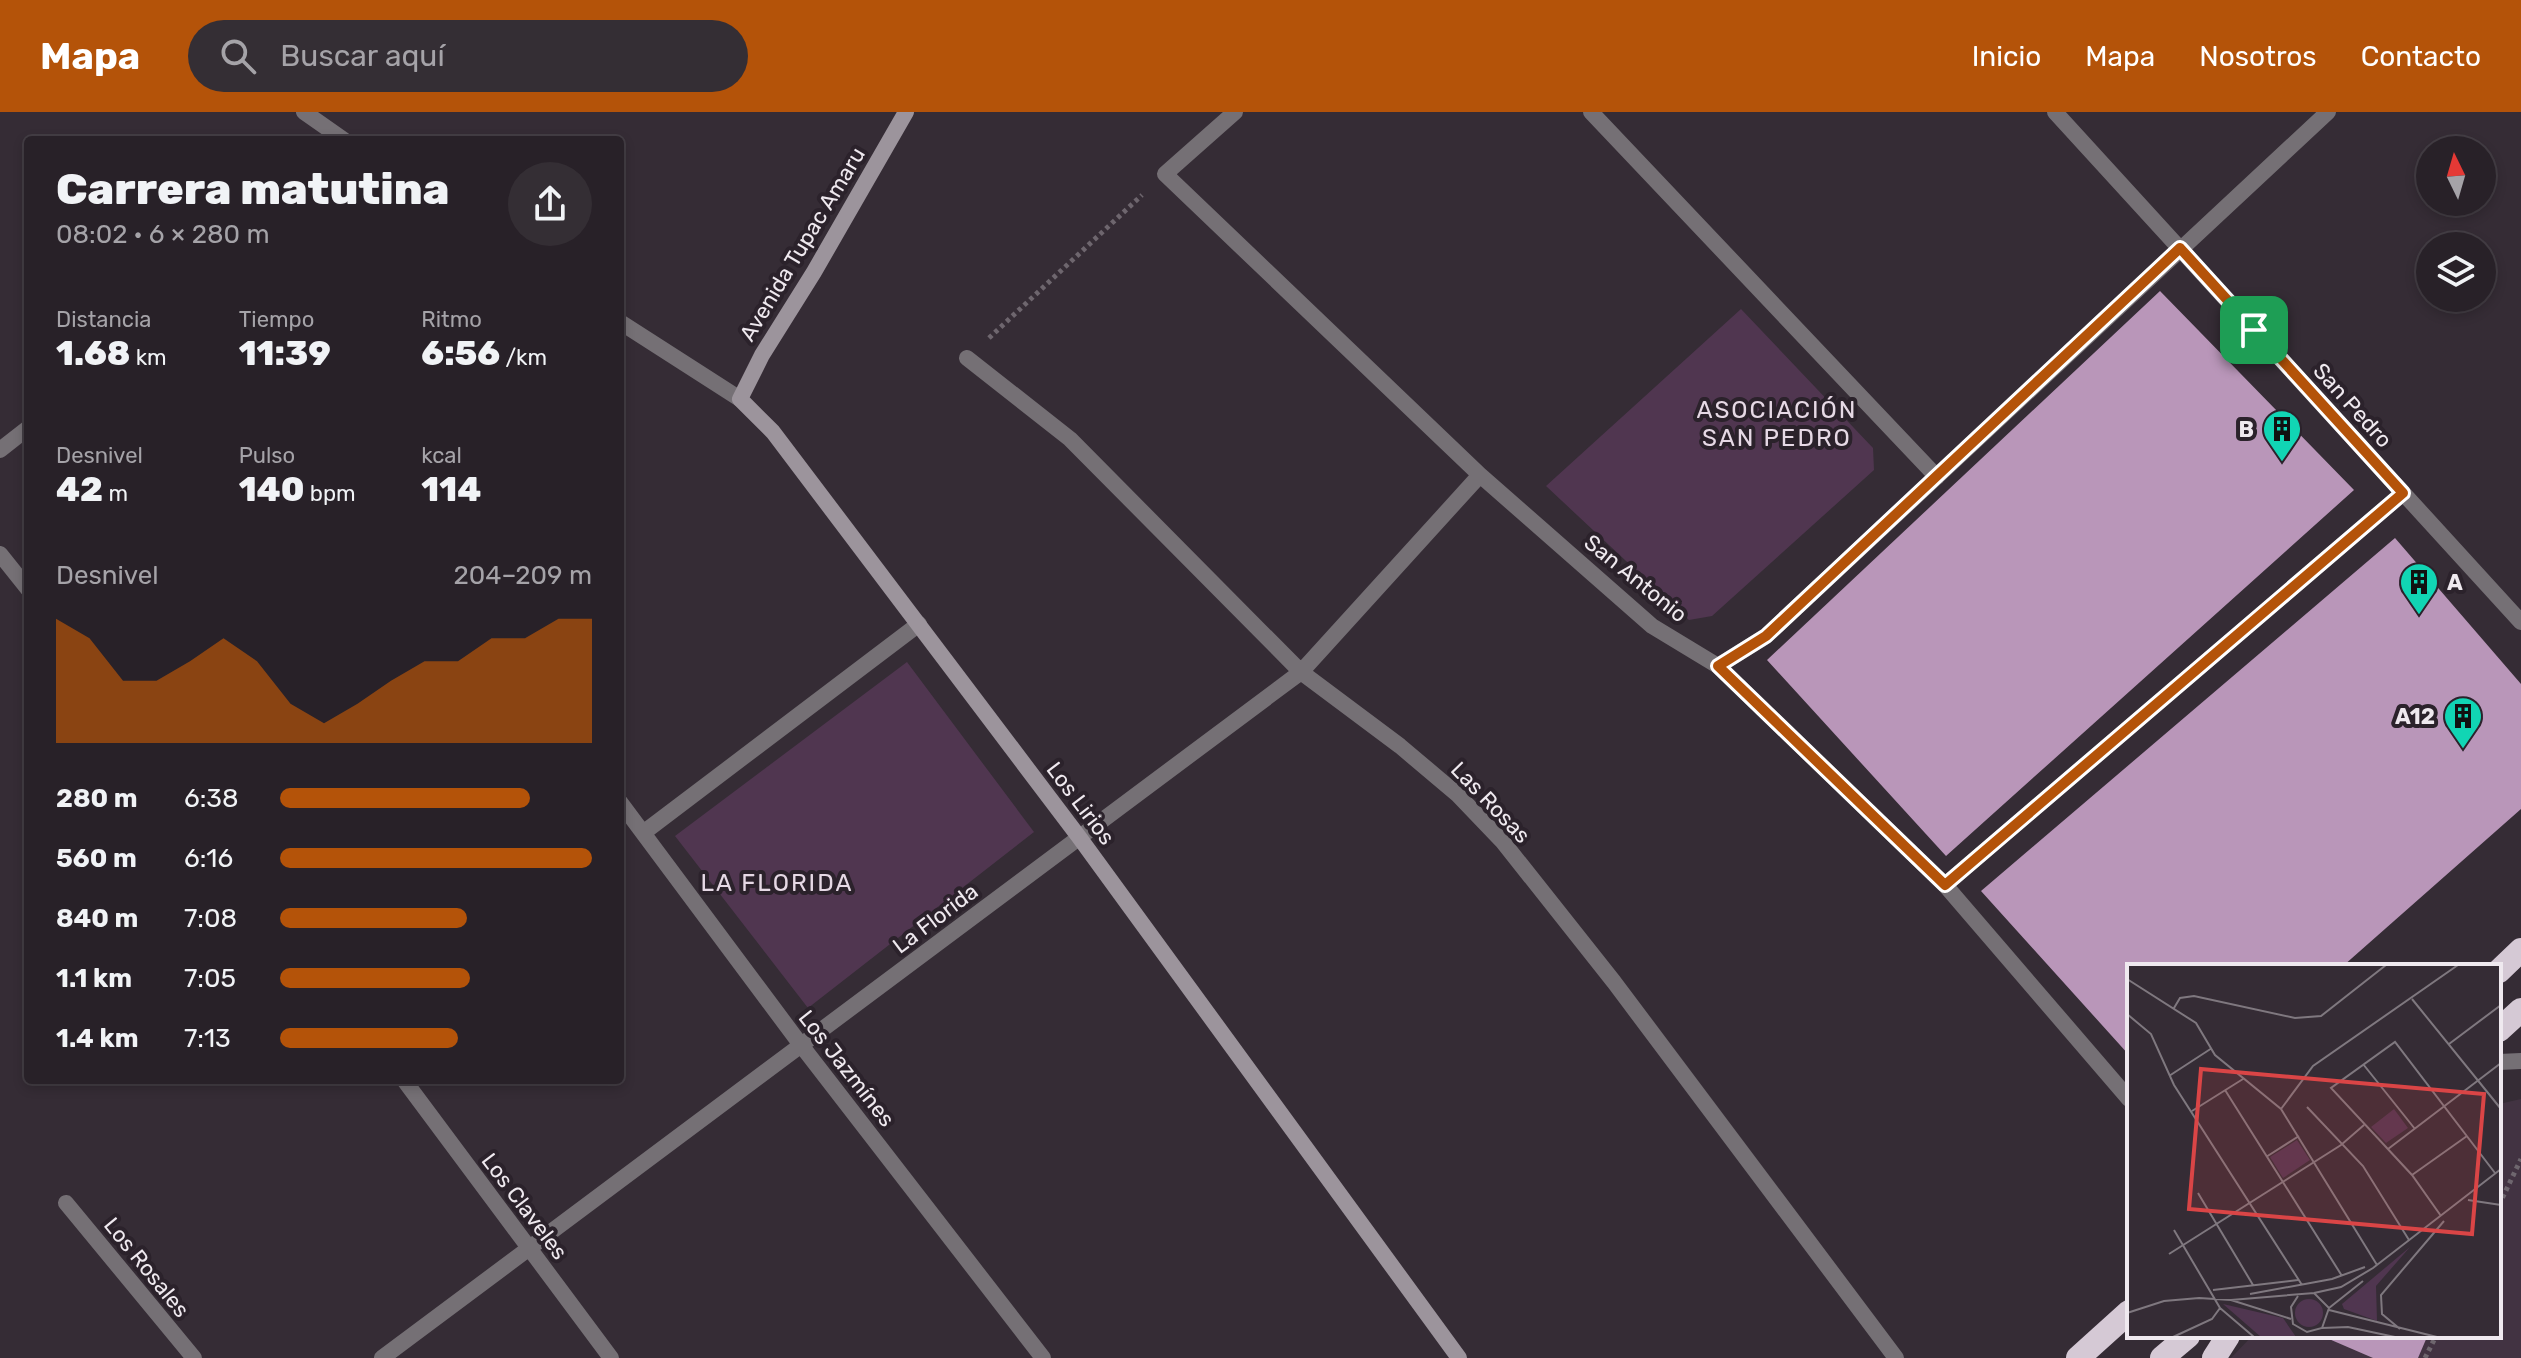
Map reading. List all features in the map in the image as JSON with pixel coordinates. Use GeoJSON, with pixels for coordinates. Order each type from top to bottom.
{"type":"FeatureCollection","features":[{"type":"Feature","properties":{"kind":"highway"},"geometry":{"type":"LineString","coordinates":[[2501,969],[2521,950]]}},
{"type":"Feature","properties":{"kind":"highway"},"geometry":{"type":"LineString","coordinates":[[2501,1028],[2521,1010]]}},
{"type":"Feature","properties":{"kind":"highway"},"geometry":{"type":"LineString","coordinates":[[2078,1358],[2127,1314]]}},
{"type":"Feature","properties":{"kind":"highway"},"geometry":{"type":"LineString","coordinates":[[2162,1358],[2186,1338]]}},
{"type":"Feature","properties":{"kind":"highway"},"geometry":{"type":"LineString","coordinates":[[2214,1358],[2227,1338]]}},
{"type":"Feature","properties":{"kind":"street"},"geometry":{"type":"LineString","coordinates":[[304,112],[338,136]]}},
{"type":"Feature","properties":{"kind":"street","name":"Avenida Tupac Amaru"},"geometry":{"type":"LineString","coordinates":[[740,399],[762,355],[814,272],[906,112]]}},
{"type":"Feature","properties":{"kind":"street"},"geometry":{"type":"LineString","coordinates":[[1165,174],[1235,112]]}},
{"type":"Feature","properties":{"kind":"street"},"geometry":{"type":"LineString","coordinates":[[1591,112],[1937,477]]}},
{"type":"Feature","properties":{"kind":"street","name":"San Pedro"},"geometry":{"type":"LineString","coordinates":[[2055,112],[2521,622]]}},
{"type":"Feature","properties":{"kind":"street"},"geometry":{"type":"LineString","coordinates":[[1718,666],[1766,636],[2328,112]]}},
{"type":"Feature","properties":{"kind":"street","name":"San Antonio"},"geometry":{"type":"LineString","coordinates":[[1165,174],[1480,475],[1652,626],[1718,666],[1945,885],[2127,1097]]}},
{"type":"Feature","properties":{"kind":"street","name":"Los Lirios"},"geometry":{"type":"LineString","coordinates":[[624,325],[740,399],[773,432],[1079,837],[1459,1358]]}},
{"type":"Feature","properties":{"kind":"street","name":"Las Rosas"},"geometry":{"type":"LineString","coordinates":[[967,358],[1070,439],[1301,672],[1458,795],[1503,842],[1614,982],[1896,1358]]}},
{"type":"Feature","properties":{"kind":"street"},"geometry":{"type":"LineString","coordinates":[[0,450],[24,431]]}},
{"type":"Feature","properties":{"kind":"street","name":"La Florida"},"geometry":{"type":"LineString","coordinates":[[382,1358],[1301,672],[1480,475]]}},
{"type":"Feature","properties":{"kind":"street"},"geometry":{"type":"LineString","coordinates":[[1945,885],[2403,493]]}},
{"type":"Feature","properties":{"kind":"street"},"geometry":{"type":"LineString","coordinates":[[0,554],[24,584]]}},
{"type":"Feature","properties":{"kind":"street"},"geometry":{"type":"LineString","coordinates":[[643,833],[919,624]]}},
{"type":"Feature","properties":{"kind":"street","name":"Los Jazmínes"},"geometry":{"type":"LineString","coordinates":[[624,807],[801,1045],[1043,1358]]}},
{"type":"Feature","properties":{"kind":"street"},"geometry":{"type":"LineString","coordinates":[[2501,1062],[2521,1061]]}},
{"type":"Feature","properties":{"kind":"street","name":"Los Claveles"},"geometry":{"type":"LineString","coordinates":[[407,1084],[611,1358]]}},
{"type":"Feature","properties":{"kind":"street","name":"Los Rosales"},"geometry":{"type":"LineString","coordinates":[[66,1203],[194,1358]]}},
{"type":"Feature","properties":{"kind":"path"},"geometry":{"type":"LineString","coordinates":[[967,358],[1165,174]]}},
{"type":"Feature","properties":{"kind":"path"},"geometry":{"type":"LineString","coordinates":[[2501,1201],[2521,1159]]}},
{"type":"Feature","properties":{"kind":"path"},"geometry":{"type":"LineString","coordinates":[[2425,1358],[2435,1338]]}},
{"type":"Feature","properties":{"kind":"shaded area"},"geometry":{"type":"Polygon","coordinates":[[[1741,309],[1873,448],[1874,470],[1712,616],[1689,620],[1546,486],[1741,309]]]}},
{"type":"Feature","properties":{"kind":"shaded area"},"geometry":{"type":"Polygon","coordinates":[[[907,662],[1034,832],[808,1008],[675,836],[907,662]]]}},
{"type":"Feature","properties":{"kind":"shaded area"},"geometry":{"type":"Polygon","coordinates":[[[2521,1099],[2521,1358],[2231,1358],[2250,1338],[2501,1338],[2501,1104],[2521,1099]]]}},
{"type":"Feature","properties":{"kind":"building"},"geometry":{"type":"Polygon","coordinates":[[[2160,291],[2354,490],[1946,856],[1767,660],[2160,291]]]}},
{"type":"Feature","properties":{"kind":"building"},"geometry":{"type":"Polygon","coordinates":[[[2395,538],[2521,684],[2521,809],[2345,964],[2127,964],[2127,1053],[1981,891],[2395,538]]]}},
{"type":"Feature","properties":{"kind":"building"},"geometry":{"type":"Polygon","coordinates":[[[2327,1338],[2427,1338],[2418,1358],[2373,1358],[2327,1338]]]}},
{"type":"Feature","properties":{"kind":"place","name":"B"},"geometry":{"type":"Point","coordinates":[2282,463]}},
{"type":"Feature","properties":{"kind":"place","name":"A"},"geometry":{"type":"Point","coordinates":[2419,616]}},
{"type":"Feature","properties":{"kind":"place","name":"A12"},"geometry":{"type":"Point","coordinates":[2463,750]}},
{"type":"Feature","properties":{"kind":"district","name":"ASOCIACIÓN SAN PEDRO"},"geometry":{"type":"Point","coordinates":[1777,424]}},
{"type":"Feature","properties":{"kind":"district","name":"LA FLORIDA"},"geometry":{"type":"Point","coordinates":[777,883]}},
{"type":"Feature","properties":{"kind":"route"},"geometry":{"type":"LineString","coordinates":[[2180,248],[2254,330],[2403,493],[1945,885],[1718,666],[1766,636],[2180,248]]}}]}
